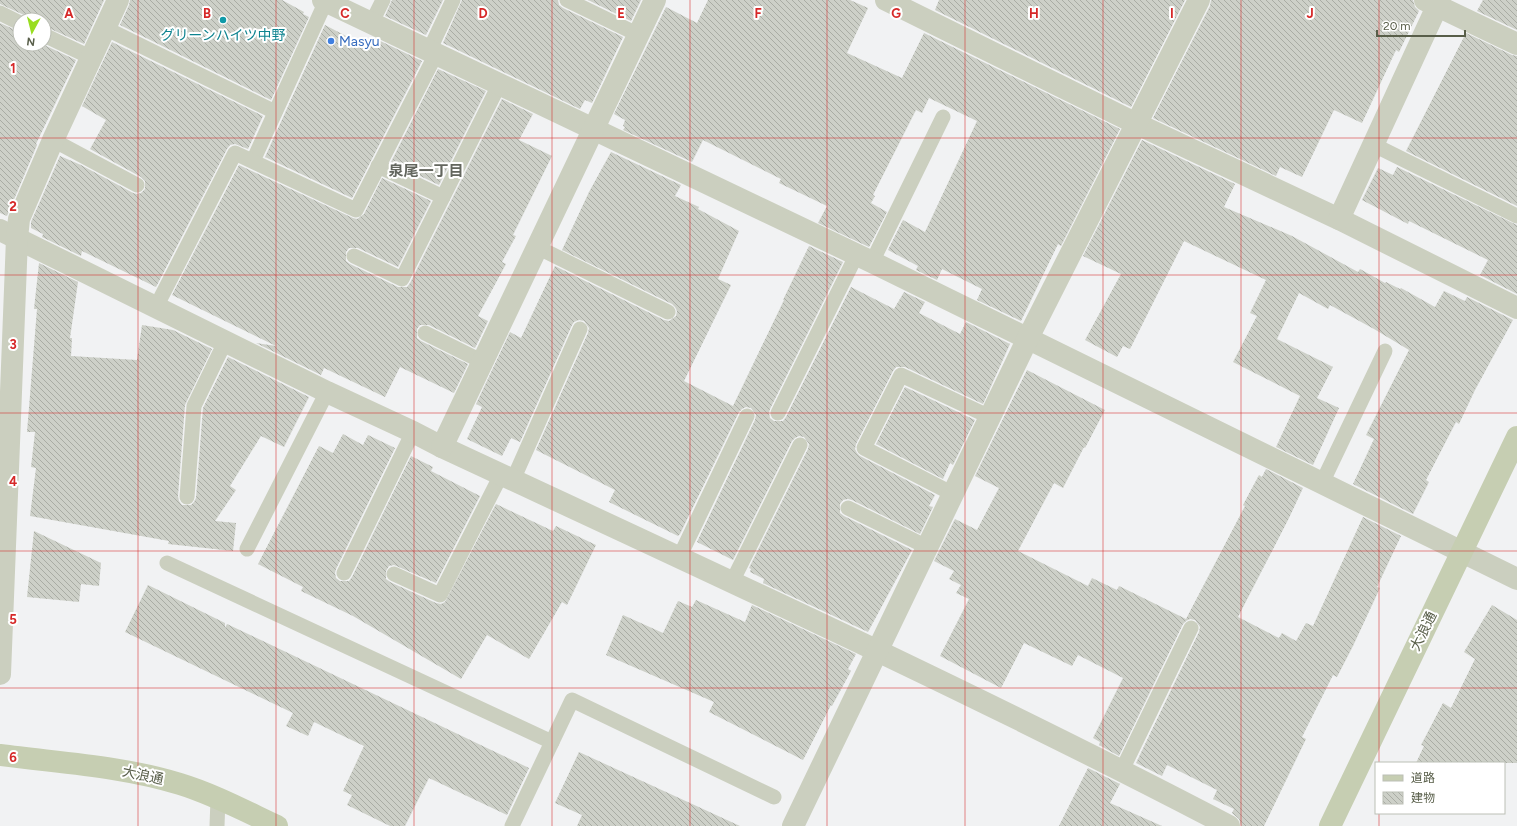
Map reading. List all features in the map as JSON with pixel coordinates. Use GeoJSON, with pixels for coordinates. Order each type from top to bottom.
{"type":"FeatureCollection","features":[{"type":"Feature","properties":{"kind":"main road","name":"大浪通"},"geometry":{"type":"LineString","coordinates":[[1330,826],[1517,437]]}},
{"type":"Feature","properties":{"kind":"main road","name":"大浪通"},"geometry":{"type":"LineString","coordinates":[[0,755],[140,773],[181,784],[277,826]]}},
{"type":"Feature","properties":{"kind":"street"},"geometry":{"type":"LineString","coordinates":[[0,674],[8,234],[19,219],[53,140],[118,0]]}},
{"type":"Feature","properties":{"kind":"street"},"geometry":{"type":"LineString","coordinates":[[442,447],[655,0]]}},
{"type":"Feature","properties":{"kind":"street"},"geometry":{"type":"LineString","coordinates":[[886,0],[1137,124],[1338,219],[1517,308]]}},
{"type":"Feature","properties":{"kind":"street"},"geometry":{"type":"LineString","coordinates":[[793,826],[1028,338],[1199,0]]}},
{"type":"Feature","properties":{"kind":"street"},"geometry":{"type":"LineString","coordinates":[[324,1],[1028,338],[1517,579]]}},
{"type":"Feature","properties":{"kind":"street"},"geometry":{"type":"LineString","coordinates":[[1338,219],[1374,145],[1434,2],[1517,44]]}},
{"type":"Feature","properties":{"kind":"street"},"geometry":{"type":"LineString","coordinates":[[8,234],[327,392],[507,478],[877,650],[1122,770],[1229,826]]}},
{"type":"Feature","properties":{"kind":"lane"},"geometry":{"type":"LineString","coordinates":[[372,24],[383,0]]}},
{"type":"Feature","properties":{"kind":"lane"},"geometry":{"type":"LineString","coordinates":[[156,307],[235,153],[356,210],[432,53],[453,0]]}},
{"type":"Feature","properties":{"kind":"lane"},"geometry":{"type":"LineString","coordinates":[[567,0],[639,35]]}},
{"type":"Feature","properties":{"kind":"lane"},"geometry":{"type":"LineString","coordinates":[[253,161],[324,1]]}},
{"type":"Feature","properties":{"kind":"lane"},"geometry":{"type":"LineString","coordinates":[[0,13],[12,19]]}},
{"type":"Feature","properties":{"kind":"lane"},"geometry":{"type":"LineString","coordinates":[[105,28],[276,112]]}},
{"type":"Feature","properties":{"kind":"lane"},"geometry":{"type":"LineString","coordinates":[[52,39],[92,58]]}},
{"type":"Feature","properties":{"kind":"lane"},"geometry":{"type":"LineString","coordinates":[[354,256],[402,279],[499,85]]}},
{"type":"Feature","properties":{"kind":"lane"},"geometry":{"type":"LineString","coordinates":[[778,413],[942,117]]}},
{"type":"Feature","properties":{"kind":"lane"},"geometry":{"type":"LineString","coordinates":[[53,140],[137,184]]}},
{"type":"Feature","properties":{"kind":"lane"},"geometry":{"type":"LineString","coordinates":[[1374,145],[1517,216]]}},
{"type":"Feature","properties":{"kind":"lane"},"geometry":{"type":"LineString","coordinates":[[378,166],[443,197]]}},
{"type":"Feature","properties":{"kind":"lane"},"geometry":{"type":"LineString","coordinates":[[537,247],[668,312]]}},
{"type":"Feature","properties":{"kind":"lane"},"geometry":{"type":"LineString","coordinates":[[394,574],[440,595],[507,478],[580,329]]}},
{"type":"Feature","properties":{"kind":"lane"},"geometry":{"type":"LineString","coordinates":[[425,333],[483,362]]}},
{"type":"Feature","properties":{"kind":"lane"},"geometry":{"type":"LineString","coordinates":[[187,497],[194,406],[225,342]]}},
{"type":"Feature","properties":{"kind":"lane"},"geometry":{"type":"LineString","coordinates":[[1322,483],[1386,351]]}},
{"type":"Feature","properties":{"kind":"lane"},"geometry":{"type":"LineString","coordinates":[[953,494],[864,448],[901,375],[990,418]]}},
{"type":"Feature","properties":{"kind":"lane"},"geometry":{"type":"LineString","coordinates":[[247,549],[327,392]]}},
{"type":"Feature","properties":{"kind":"lane"},"geometry":{"type":"LineString","coordinates":[[679,558],[747,416]]}},
{"type":"Feature","properties":{"kind":"lane"},"geometry":{"type":"LineString","coordinates":[[344,573],[413,432]]}},
{"type":"Feature","properties":{"kind":"lane"},"geometry":{"type":"LineString","coordinates":[[732,582],[800,445]]}},
{"type":"Feature","properties":{"kind":"lane"},"geometry":{"type":"LineString","coordinates":[[848,508],[927,547]]}},
{"type":"Feature","properties":{"kind":"lane"},"geometry":{"type":"LineString","coordinates":[[167,563],[552,742]]}},
{"type":"Feature","properties":{"kind":"lane"},"geometry":{"type":"LineString","coordinates":[[1122,770],[1191,628]]}},
{"type":"Feature","properties":{"kind":"lane"},"geometry":{"type":"LineString","coordinates":[[512,826],[572,700],[774,796]]}},
{"type":"Feature","properties":{"kind":"lane"},"geometry":{"type":"LineString","coordinates":[[217,826],[218,799]]}},
{"type":"Feature","properties":{"kind":"building"},"geometry":{"type":"Polygon","coordinates":[[[0,0],[104,0],[84,44],[52,30],[52,12],[17,12],[0,4],[0,0]]]}},
{"type":"Feature","properties":{"kind":"building"},"geometry":{"type":"Polygon","coordinates":[[[130,0],[282,0],[304,12],[303,14],[309,17],[271,100],[120,25],[130,0]]]}},
{"type":"Feature","properties":{"kind":"building"},"geometry":{"type":"Polygon","coordinates":[[[392,0],[443,0],[426,35],[385,16],[392,0]]]}},
{"type":"Feature","properties":{"kind":"building"},"geometry":{"type":"Polygon","coordinates":[[[462,0],[558,0],[559,5],[563,8],[623,37],[592,103],[585,100],[580,109],[443,43],[462,0]]]}},
{"type":"Feature","properties":{"kind":"building"},"geometry":{"type":"Polygon","coordinates":[[[588,0],[641,0],[631,21],[588,0]]]}},
{"type":"Feature","properties":{"kind":"building"},"geometry":{"type":"Polygon","coordinates":[[[708,0],[850,0],[868,8],[847,53],[902,78],[924,33],[1120,129],[1061,246],[1058,244],[1021,321],[977,300],[982,289],[942,269],[937,280],[916,270],[918,266],[888,250],[903,220],[925,232],[977,121],[929,98],[922,113],[916,110],[873,195],[875,196],[871,203],[887,212],[869,247],[818,223],[827,206],[779,183],[781,179],[703,140],[692,162],[623,130],[625,127],[623,126],[625,120],[614,114],[666,7],[697,23],[708,0]]]}},
{"type":"Feature","properties":{"kind":"building"},"geometry":{"type":"Polygon","coordinates":[[[939,0],[1185,0],[1131,107],[935,10],[939,0]]]}},
{"type":"Feature","properties":{"kind":"building"},"geometry":{"type":"Polygon","coordinates":[[[1211,0],[1413,0],[1415,7],[1419,11],[1399,52],[1396,50],[1362,123],[1334,110],[1302,177],[1280,167],[1276,176],[1153,118],[1210,6],[1211,0]]]}},
{"type":"Feature","properties":{"kind":"building"},"geometry":{"type":"Polygon","coordinates":[[[1483,0],[1517,0],[1517,30],[1477,11],[1483,0]]]}},
{"type":"Feature","properties":{"kind":"building"},"geometry":{"type":"Polygon","coordinates":[[[0,23],[12,28],[12,52],[52,52],[52,49],[76,60],[36,144],[37,145],[7,216],[0,213],[0,23]]]}},
{"type":"Feature","properties":{"kind":"building"},"geometry":{"type":"Polygon","coordinates":[[[325,25],[367,47],[372,37],[422,61],[352,198],[265,157],[325,25]]]}},
{"type":"Feature","properties":{"kind":"building"},"geometry":{"type":"Polygon","coordinates":[[[1466,33],[1517,56],[1517,206],[1406,151],[1466,33]]]}},
{"type":"Feature","properties":{"kind":"building"},"geometry":{"type":"Polygon","coordinates":[[[112,42],[263,116],[248,149],[235,144],[230,145],[227,149],[156,287],[82,251],[81,256],[42,237],[43,234],[31,228],[31,222],[60,156],[81,165],[133,193],[141,193],[145,189],[145,181],[141,177],[90,149],[106,120],[82,106],[112,42]]]}},
{"type":"Feature","properties":{"kind":"building"},"geometry":{"type":"Polygon","coordinates":[[[438,69],[486,91],[439,185],[391,162],[438,69]]]}},
{"type":"Feature","properties":{"kind":"building"},"geometry":{"type":"Polygon","coordinates":[[[502,99],[533,114],[519,140],[552,156],[513,235],[516,236],[502,262],[506,264],[478,316],[488,321],[475,348],[429,325],[420,325],[417,329],[417,338],[421,341],[468,364],[454,393],[400,367],[385,397],[324,368],[321,375],[256,343],[276,346],[172,295],[239,165],[357,219],[364,214],[382,178],[431,201],[398,267],[358,248],[349,248],[346,252],[346,261],[350,264],[398,287],[407,287],[502,99]]]}},
{"type":"Feature","properties":{"kind":"building"},"geometry":{"type":"Polygon","coordinates":[[[1142,140],[1235,184],[1224,207],[1292,236],[1358,272],[1360,269],[1385,283],[1386,282],[1400,289],[1401,288],[1435,307],[1444,291],[1465,301],[1467,297],[1513,320],[1475,390],[1459,424],[1456,422],[1426,480],[1429,482],[1413,514],[1353,484],[1374,439],[1366,435],[1409,350],[1330,305],[1328,309],[1299,293],[1277,339],[1333,367],[1317,398],[1339,408],[1313,465],[1276,447],[1300,396],[1233,362],[1257,316],[1250,313],[1266,280],[1184,241],[1130,349],[1123,346],[1117,357],[1085,340],[1121,274],[1083,256],[1142,140]]]}},
{"type":"Feature","properties":{"kind":"building"},"geometry":{"type":"Polygon","coordinates":[[[611,152],[681,185],[675,196],[699,207],[698,209],[739,231],[718,279],[731,285],[684,381],[733,406],[809,246],[843,262],[770,409],[770,418],[774,421],[783,421],[786,417],[851,287],[894,309],[904,292],[925,302],[919,313],[960,334],[966,322],[1010,344],[983,404],[905,367],[896,367],[856,444],[855,449],[860,456],[935,495],[929,506],[933,507],[920,534],[852,500],[843,500],[840,504],[840,513],[844,516],[912,550],[868,632],[763,583],[764,579],[750,572],[751,569],[749,568],[808,449],[809,444],[804,437],[799,436],[792,441],[733,560],[697,542],[755,420],[756,415],[751,408],[746,407],[739,412],[678,536],[609,502],[615,490],[536,450],[588,333],[589,328],[584,321],[579,320],[574,322],[572,325],[520,442],[511,438],[502,456],[467,439],[482,407],[476,404],[510,332],[521,338],[555,266],[664,320],[669,321],[676,316],[677,311],[672,304],[562,250],[589,192],[611,152]]]}},
{"type":"Feature","properties":{"kind":"building"},"geometry":{"type":"Polygon","coordinates":[[[1397,167],[1517,225],[1517,294],[1480,275],[1488,260],[1409,221],[1408,224],[1362,200],[1378,168],[1393,175],[1397,167]]]}},
{"type":"Feature","properties":{"kind":"building"},"geometry":{"type":"Polygon","coordinates":[[[39,263],[78,282],[70,338],[72,338],[71,356],[137,360],[142,325],[173,330],[212,349],[185,405],[178,496],[182,505],[191,505],[196,498],[203,408],[228,357],[309,397],[284,447],[261,436],[230,486],[236,490],[215,521],[236,523],[233,551],[168,544],[169,541],[30,516],[36,468],[31,467],[35,432],[27,432],[37,309],[34,309],[39,263]]]}},
{"type":"Feature","properties":{"kind":"building"},"geometry":{"type":"Polygon","coordinates":[[[1027,370],[1105,410],[1063,488],[1054,483],[1018,551],[1088,586],[1092,578],[1117,590],[1119,586],[1186,619],[1245,506],[1243,505],[1259,475],[1262,477],[1266,469],[1303,488],[1238,617],[1279,638],[1282,633],[1296,641],[1306,623],[1313,626],[1363,517],[1401,536],[1377,587],[1380,588],[1353,646],[1337,677],[1333,675],[1302,737],[1306,739],[1264,826],[1241,826],[1239,819],[1232,813],[1234,809],[1213,799],[1217,790],[1167,765],[1162,776],[1136,763],[1199,632],[1200,627],[1195,620],[1190,619],[1183,624],[1119,756],[1099,745],[1100,742],[1093,738],[1123,678],[1078,655],[1072,666],[1024,643],[1001,688],[940,656],[969,599],[956,593],[961,585],[949,579],[954,571],[934,561],[955,519],[977,530],[999,488],[975,476],[1027,370]]]}},
{"type":"Feature","properties":{"kind":"building"},"geometry":{"type":"Polygon","coordinates":[[[905,387],[975,420],[953,465],[950,463],[943,479],[876,444],[905,387]]]}},
{"type":"Feature","properties":{"kind":"building"},"geometry":{"type":"Polygon","coordinates":[[[343,434],[363,445],[368,435],[395,448],[336,569],[336,578],[340,581],[349,581],[352,577],[411,456],[433,467],[431,471],[480,496],[436,583],[394,565],[389,566],[386,571],[386,579],[390,582],[436,603],[441,604],[445,602],[496,504],[553,531],[556,526],[596,545],[567,605],[562,602],[529,659],[487,635],[461,679],[353,616],[301,591],[303,587],[258,564],[319,446],[333,453],[343,434]]]}},
{"type":"Feature","properties":{"kind":"building"},"geometry":{"type":"Polygon","coordinates":[[[34,531],[101,563],[99,586],[81,584],[79,602],[27,597],[34,531]]]}},
{"type":"Feature","properties":{"kind":"building"},"geometry":{"type":"Polygon","coordinates":[[[148,585],[225,623],[225,628],[227,624],[529,768],[507,815],[429,778],[405,826],[390,826],[347,805],[352,795],[343,791],[364,746],[314,722],[308,736],[286,726],[293,713],[125,632],[148,585]]]}},
{"type":"Feature","properties":{"kind":"building"},"geometry":{"type":"Polygon","coordinates":[[[696,600],[745,622],[752,605],[856,654],[848,669],[851,671],[832,706],[831,705],[803,760],[709,712],[714,702],[606,655],[623,615],[663,633],[678,601],[692,607],[696,600]]]}},
{"type":"Feature","properties":{"kind":"building"},"geometry":{"type":"Polygon","coordinates":[[[1492,605],[1517,620],[1517,763],[1416,762],[1424,746],[1421,745],[1443,703],[1451,708],[1475,659],[1464,652],[1492,605]]]}},
{"type":"Feature","properties":{"kind":"building"},"geometry":{"type":"Polygon","coordinates":[[[579,752],[740,826],[577,826],[582,815],[555,803],[579,752]]]}},
{"type":"Feature","properties":{"kind":"building"},"geometry":{"type":"Polygon","coordinates":[[[1088,768],[1120,784],[1110,803],[1162,826],[1059,826],[1088,768]]]}},
{"type":"Feature","properties":{"kind":"place","name":"グリーンハイツ中野"},"geometry":{"type":"Point","coordinates":[223,20]}},
{"type":"Feature","properties":{"kind":"place","name":"Masyu"},"geometry":{"type":"Point","coordinates":[331,41]}},
{"type":"Feature","properties":{"kind":"district","name":"泉尾一丁目"},"geometry":{"type":"Point","coordinates":[426,171]}}]}
